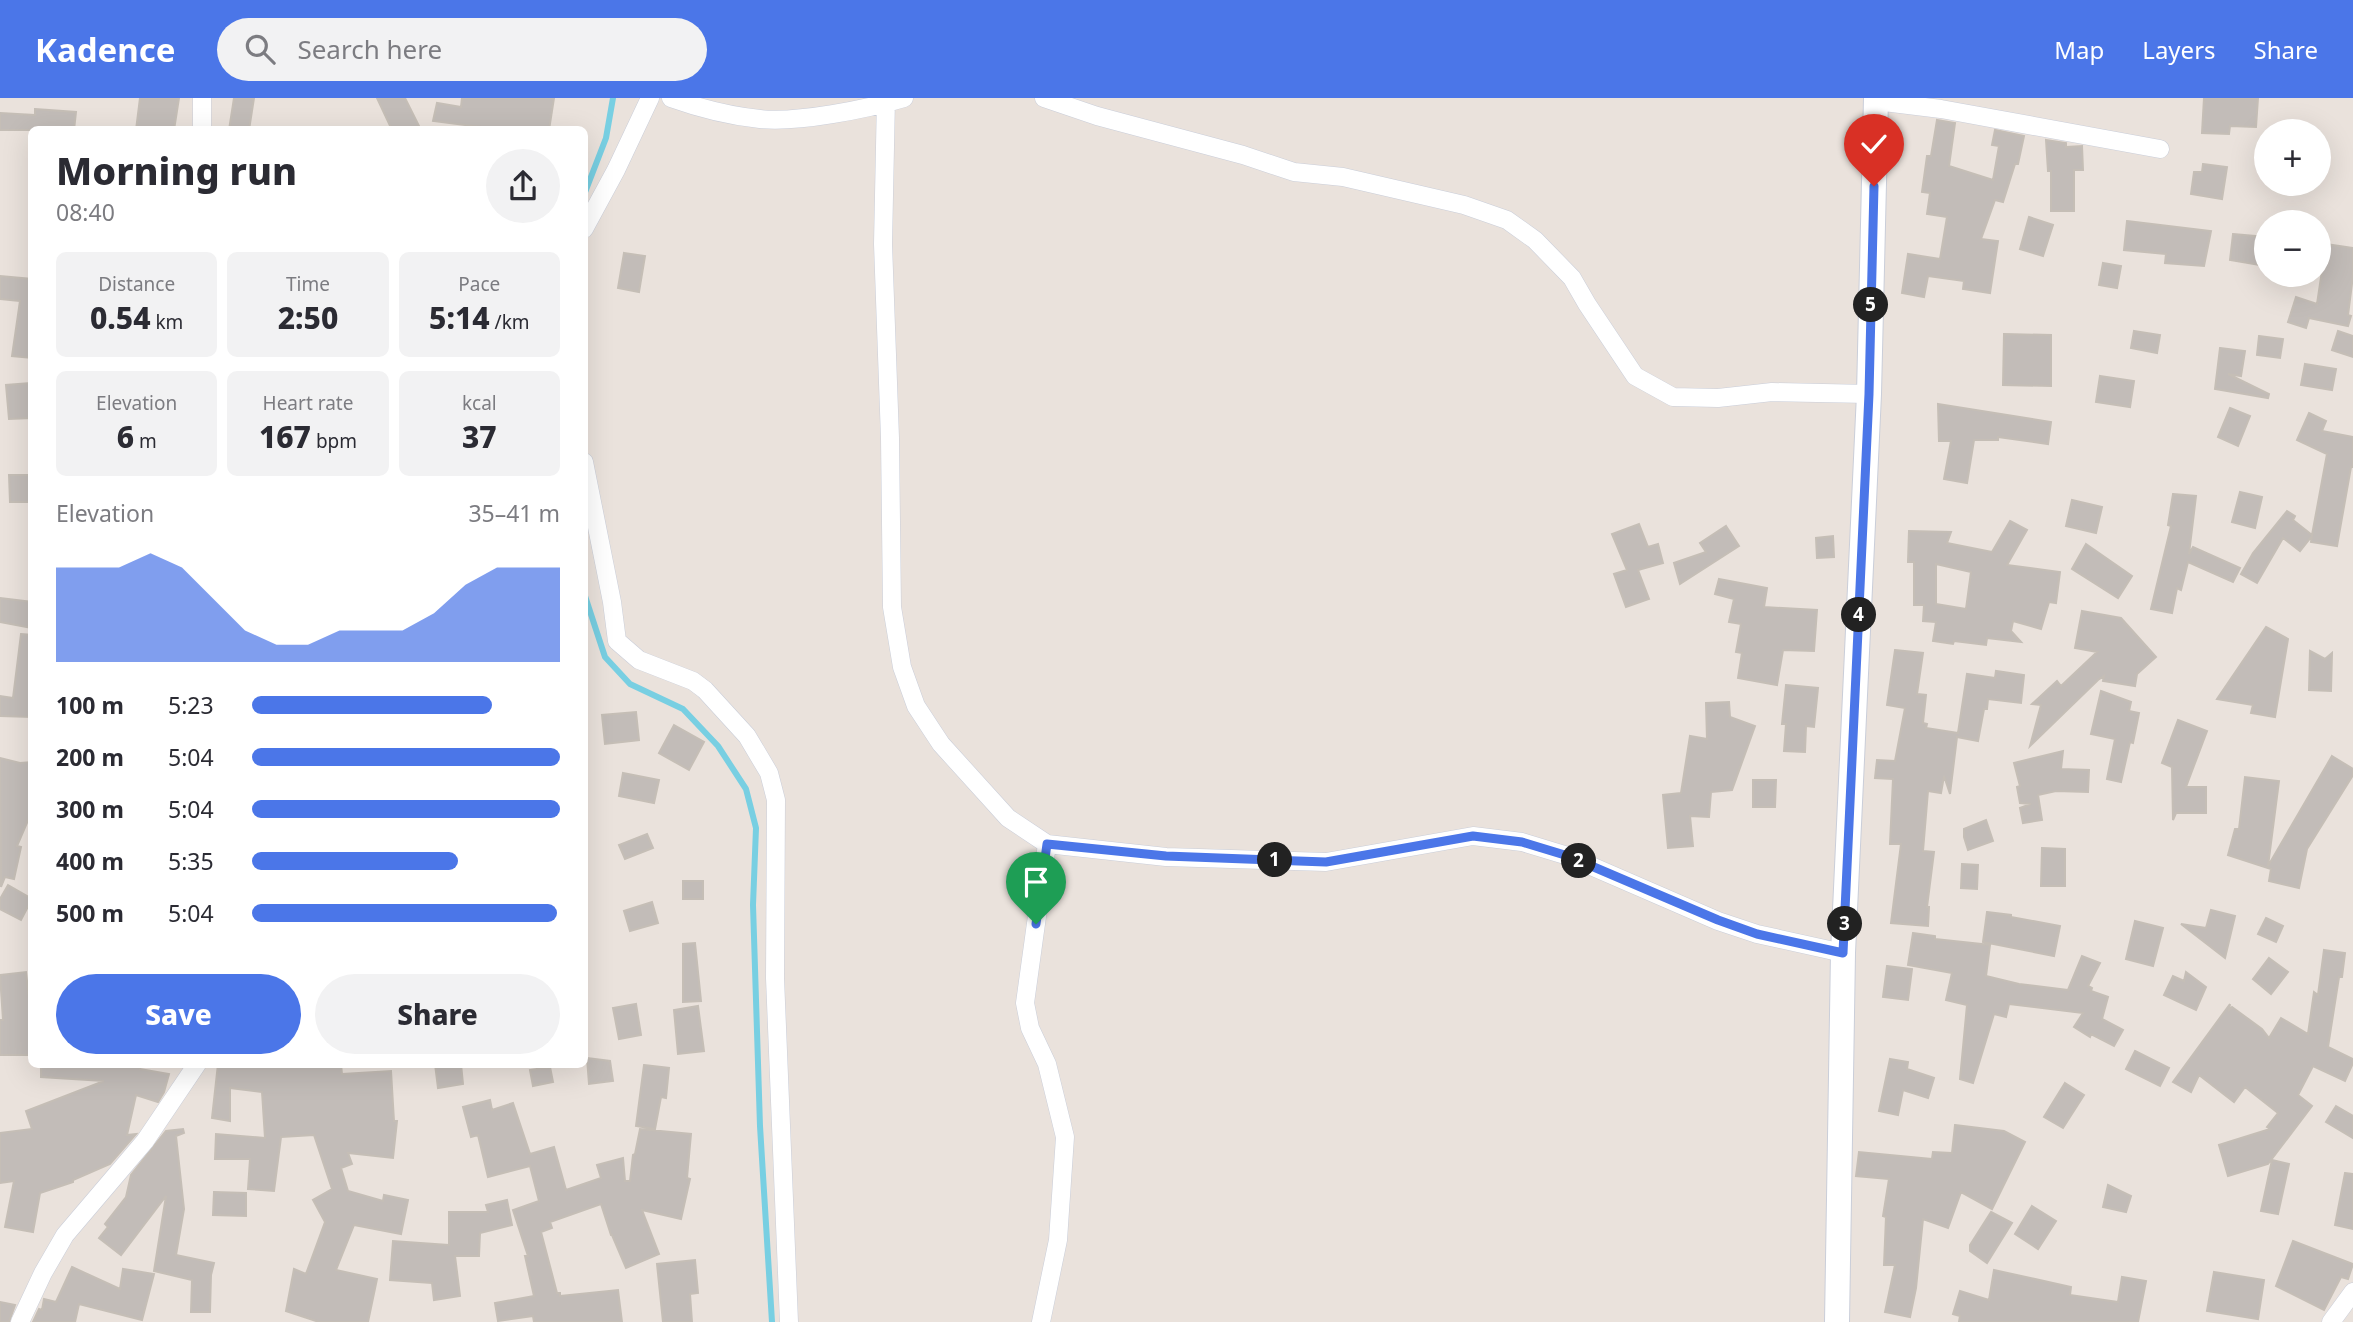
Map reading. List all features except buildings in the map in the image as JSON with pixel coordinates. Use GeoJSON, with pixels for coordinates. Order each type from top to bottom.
{"type":"FeatureCollection","features":[{"type":"Feature","properties":{"kind":"main road"},"geometry":{"type":"LineString","coordinates":[[1838,1322],[1843,953],[1869,394],[1876,99]]}},
{"type":"Feature","properties":{"kind":"street"},"geometry":{"type":"LineString","coordinates":[[202,98],[202,126]]}},
{"type":"Feature","properties":{"kind":"street"},"geometry":{"type":"LineString","coordinates":[[588,222],[650,98]]}},
{"type":"Feature","properties":{"kind":"street"},"geometry":{"type":"LineString","coordinates":[[671,98],[721,112],[762,119],[817,116],[904,98]]}},
{"type":"Feature","properties":{"kind":"street"},"geometry":{"type":"LineString","coordinates":[[1044,98],[1097,116],[1243,155],[1294,172],[1343,177],[1464,205],[1507,220],[1535,240],[1572,278],[1635,376],[1673,397],[1718,398],[1772,393],[1869,394]]}},
{"type":"Feature","properties":{"kind":"street"},"geometry":{"type":"LineString","coordinates":[[1876,99],[2160,149]]}},
{"type":"Feature","properties":{"kind":"street"},"geometry":{"type":"LineString","coordinates":[[886,101],[883,244],[890,438],[891,607],[902,667],[916,706],[941,744],[1008,818],[1047,844],[1166,856],[1326,862],[1473,836],[1522,842],[1568,856],[1757,934],[1843,953]]}},
{"type":"Feature","properties":{"kind":"street"},"geometry":{"type":"LineString","coordinates":[[588,482],[617,641],[639,660],[693,681],[705,690],[747,736],[769,773],[776,800],[775,978],[789,1322]]}},
{"type":"Feature","properties":{"kind":"street"},"geometry":{"type":"LineString","coordinates":[[1041,1322],[1058,1240],[1065,1137],[1047,1064],[1030,1028],[1025,1003],[1047,844]]}},
{"type":"Feature","properties":{"kind":"street"},"geometry":{"type":"LineString","coordinates":[[20,1322],[43,1273],[65,1236],[145,1141],[194,1068]]}},
{"type":"Feature","properties":{"kind":"street"},"geometry":{"type":"LineString","coordinates":[[2331,1322],[2353,1292]]}},
{"type":"Feature","properties":{"kind":"waterway"},"geometry":{"type":"LineString","coordinates":[[588,185],[606,138],[613,98]]}},
{"type":"Feature","properties":{"kind":"waterway"},"geometry":{"type":"LineString","coordinates":[[588,605],[605,657],[630,684],[683,709],[718,746],[746,789],[756,828],[753,905],[760,1126],[772,1322]]}},
{"type":"Feature","properties":{"kind":"route"},"geometry":{"type":"LineString","coordinates":[[1036,924],[1047,844],[1166,856],[1326,862],[1440,844],[1473,836],[1522,842],[1568,856],[1757,934],[1843,953],[1869,394],[1874,186]]}}]}
